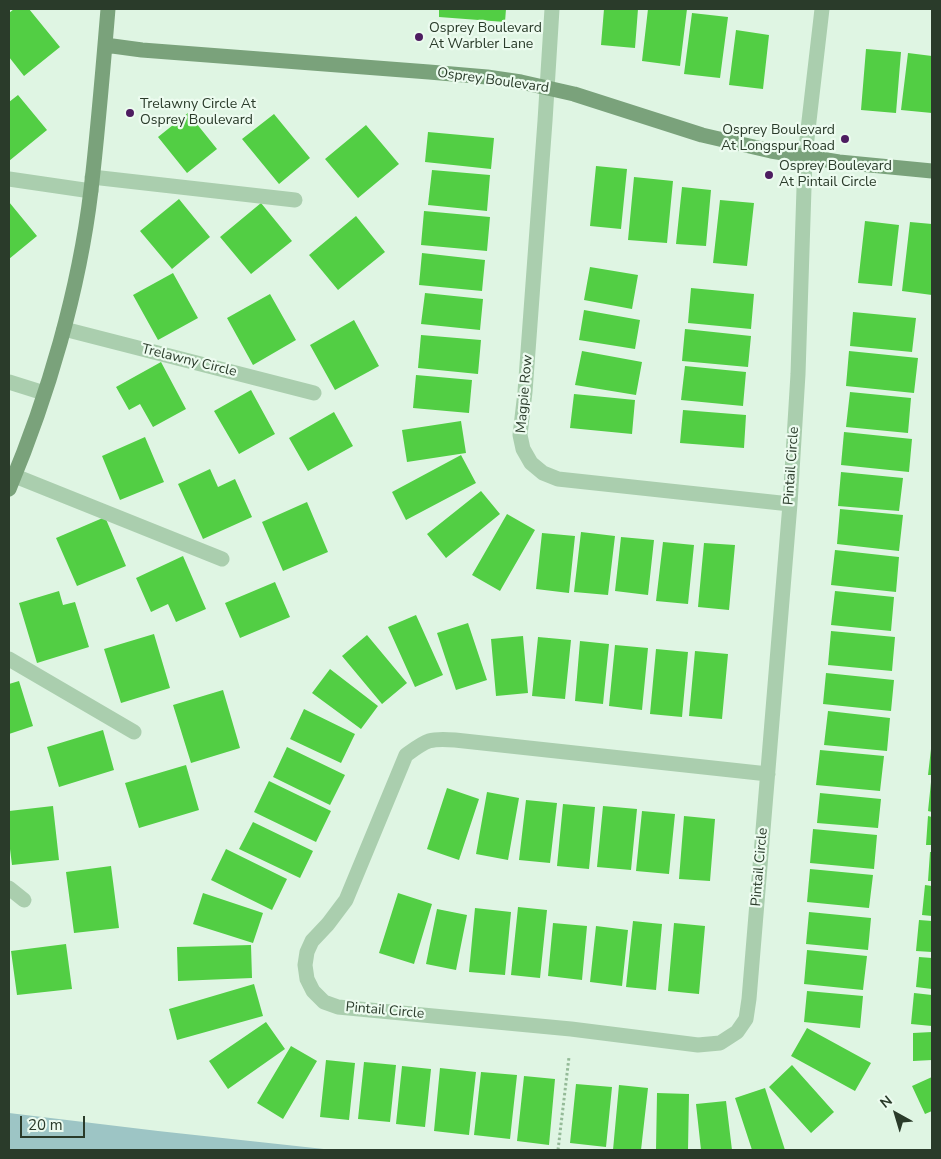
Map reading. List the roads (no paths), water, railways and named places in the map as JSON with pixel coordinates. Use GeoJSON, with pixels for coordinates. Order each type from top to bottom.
{"type":"FeatureCollection","features":[{"type":"Feature","properties":{"kind":"street"},"geometry":{"type":"LineString","coordinates":[[108,9],[92,184],[81,252],[64,329],[44,393],[12,483],[222,559]]}},
{"type":"Feature","properties":{"kind":"street","name":"Magpie Row"},"geometry":{"type":"LineString","coordinates":[[552,9],[548,88],[525,392],[520,435],[523,449],[531,463],[543,473],[558,479],[790,504]]}},
{"type":"Feature","properties":{"kind":"street","name":"Pintail Circle"},"geometry":{"type":"LineString","coordinates":[[768,774],[455,740],[437,739],[424,743],[406,756],[346,900],[312,941],[307,952],[305,965],[307,979],[313,991],[324,1002],[338,1007],[572,1028],[698,1045],[720,1043],[736,1032],[746,1020],[750,999],[790,504],[798,374],[805,157],[822,9]]}},
{"type":"Feature","properties":{"kind":"street","name":"Osprey Boulevard"},"geometry":{"type":"LineString","coordinates":[[105,45],[142,50],[496,78],[592,99],[702,135],[771,151],[839,162],[932,171]]}},
{"type":"Feature","properties":{"kind":"street"},"geometry":{"type":"LineString","coordinates":[[9,179],[295,200]]}},
{"type":"Feature","properties":{"kind":"street","name":"Trelawny Circle"},"geometry":{"type":"LineString","coordinates":[[64,329],[314,393]]}},
{"type":"Feature","properties":{"kind":"street"},"geometry":{"type":"LineString","coordinates":[[9,382],[44,393]]}},
{"type":"Feature","properties":{"kind":"street"},"geometry":{"type":"LineString","coordinates":[[9,659],[134,732]]}},
{"type":"Feature","properties":{"kind":"street"},"geometry":{"type":"LineString","coordinates":[[9,888],[24,900]]}},
{"type":"Feature","properties":{"kind":"place","name":"Osprey Boulevard At Warbler Lane"},"geometry":{"type":"Point","coordinates":[419,37]}},
{"type":"Feature","properties":{"kind":"place","name":"Trelawny Circle At Osprey Boulevard"},"geometry":{"type":"Point","coordinates":[130,113]}},
{"type":"Feature","properties":{"kind":"place","name":"Osprey Boulevard At Longspur Road"},"geometry":{"type":"Point","coordinates":[845,139]}},
{"type":"Feature","properties":{"kind":"place","name":"Osprey Boulevard At Pintail Circle"},"geometry":{"type":"Point","coordinates":[769,175]}}]}
